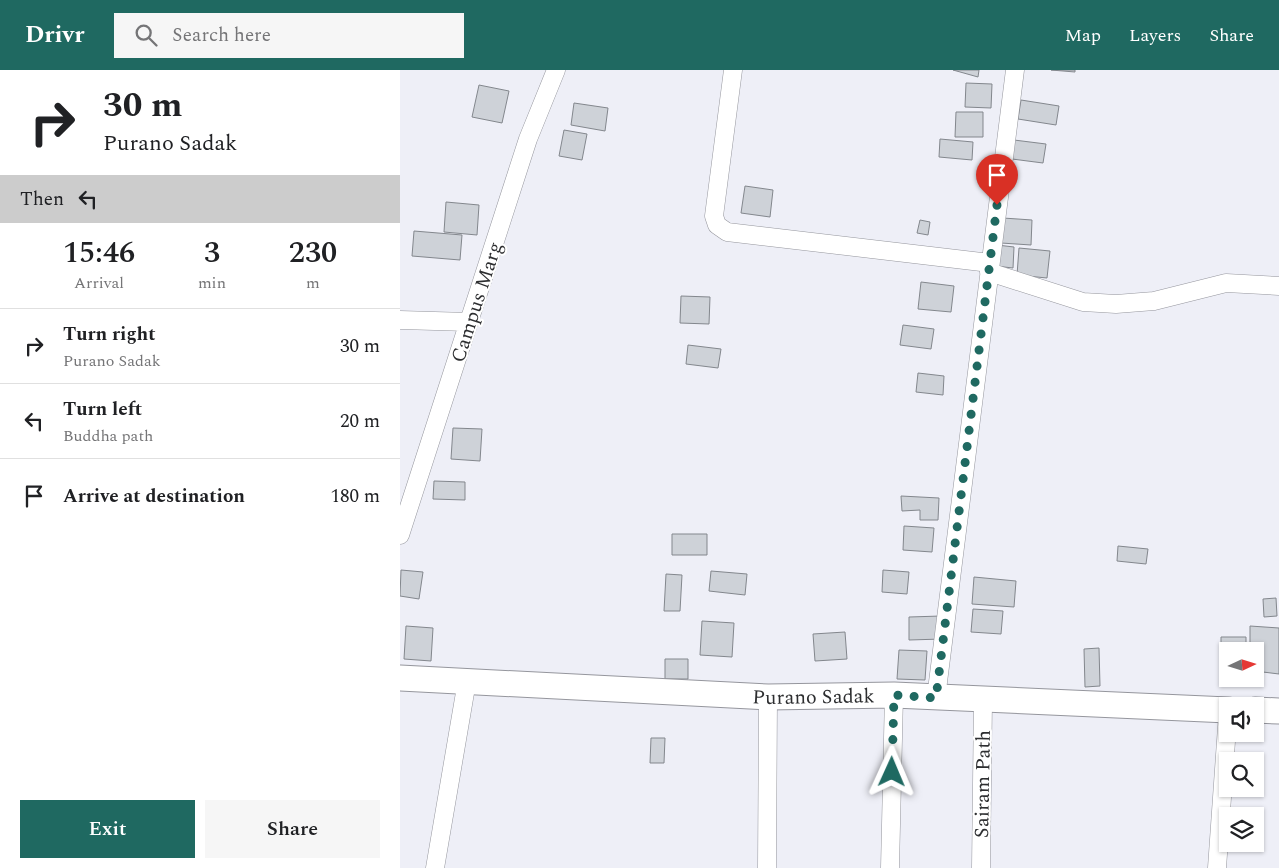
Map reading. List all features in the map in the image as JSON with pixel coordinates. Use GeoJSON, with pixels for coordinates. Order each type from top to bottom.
{"type":"FeatureCollection","features":[{"type":"Feature","properties":{"kind":"main road","name":"Purano Sadak"},"geometry":{"type":"LineString","coordinates":[[400,678],[768,697],[894,695],[1219,711]]}},
{"type":"Feature","properties":{"kind":"main road"},"geometry":{"type":"LineString","coordinates":[[1264,710],[1279,711]]}},
{"type":"Feature","properties":{"kind":"street","name":"Campus Marg"},"geometry":{"type":"LineString","coordinates":[[400,535],[528,139],[556,70]]}},
{"type":"Feature","properties":{"kind":"street"},"geometry":{"type":"LineString","coordinates":[[733,70],[714,216],[717,225],[727,232],[990,267],[1083,302],[1116,304],[1154,301],[1226,283],[1279,286]]}},
{"type":"Feature","properties":{"kind":"street"},"geometry":{"type":"LineString","coordinates":[[936,698],[1015,70]]}},
{"type":"Feature","properties":{"kind":"street"},"geometry":{"type":"LineString","coordinates":[[400,320],[469,322]]}},
{"type":"Feature","properties":{"kind":"street"},"geometry":{"type":"LineString","coordinates":[[435,868],[467,681]]}},
{"type":"Feature","properties":{"kind":"street"},"geometry":{"type":"LineString","coordinates":[[890,868],[894,695]]}},
{"type":"Feature","properties":{"kind":"street"},"geometry":{"type":"LineString","coordinates":[[768,697],[768,868]]}},
{"type":"Feature","properties":{"kind":"street","name":"Sairam Path"},"geometry":{"type":"LineString","coordinates":[[981,868],[983,700]]}},
{"type":"Feature","properties":{"kind":"street"},"geometry":{"type":"LineString","coordinates":[[1217,868],[1226,742]]}},
{"type":"Feature","properties":{"kind":"building"},"geometry":{"type":"Polygon","coordinates":[[[953,70],[979,70],[978,77],[953,70]]]}},
{"type":"Feature","properties":{"kind":"building"},"geometry":{"type":"Polygon","coordinates":[[[1051,70],[1075,70],[1075,72],[1051,70]]]}},
{"type":"Feature","properties":{"kind":"building"},"geometry":{"type":"Polygon","coordinates":[[[966,83],[992,84],[991,108],[965,107],[966,83]]]}},
{"type":"Feature","properties":{"kind":"building"},"geometry":{"type":"Polygon","coordinates":[[[479,85],[509,91],[502,123],[472,117],[479,85]]]}},
{"type":"Feature","properties":{"kind":"building"},"geometry":{"type":"Polygon","coordinates":[[[1021,100],[1059,106],[1056,125],[1018,119],[1021,100]]]}},
{"type":"Feature","properties":{"kind":"building"},"geometry":{"type":"Polygon","coordinates":[[[574,103],[608,108],[605,131],[571,125],[574,103]]]}},
{"type":"Feature","properties":{"kind":"building"},"geometry":{"type":"Polygon","coordinates":[[[956,112],[983,112],[983,137],[955,137],[956,112]]]}},
{"type":"Feature","properties":{"kind":"building"},"geometry":{"type":"Polygon","coordinates":[[[564,130],[587,134],[582,160],[559,156],[564,130]]]}},
{"type":"Feature","properties":{"kind":"building"},"geometry":{"type":"Polygon","coordinates":[[[940,139],[973,142],[972,160],[939,157],[940,139]]]}},
{"type":"Feature","properties":{"kind":"building"},"geometry":{"type":"Polygon","coordinates":[[[1014,140],[1046,144],[1043,163],[1012,159],[1014,140]]]}},
{"type":"Feature","properties":{"kind":"building"},"geometry":{"type":"Polygon","coordinates":[[[745,186],[773,190],[770,217],[741,213],[745,186]]]}},
{"type":"Feature","properties":{"kind":"building"},"geometry":{"type":"Polygon","coordinates":[[[446,202],[479,205],[477,235],[444,232],[446,202]]]}},
{"type":"Feature","properties":{"kind":"building"},"geometry":{"type":"Polygon","coordinates":[[[1003,218],[1032,220],[1031,245],[1001,243],[1003,218]]]}},
{"type":"Feature","properties":{"kind":"building"},"geometry":{"type":"Polygon","coordinates":[[[920,220],[930,222],[928,235],[917,233],[920,220]]]}},
{"type":"Feature","properties":{"kind":"building"},"geometry":{"type":"Polygon","coordinates":[[[414,231],[462,235],[460,260],[412,256],[414,231]]]}},
{"type":"Feature","properties":{"kind":"building"},"geometry":{"type":"Polygon","coordinates":[[[997,245],[1014,247],[1013,268],[995,266],[997,245]]]}},
{"type":"Feature","properties":{"kind":"building"},"geometry":{"type":"Polygon","coordinates":[[[1019,248],[1050,251],[1047,278],[1017,275],[1019,248]]]}},
{"type":"Feature","properties":{"kind":"building"},"geometry":{"type":"Polygon","coordinates":[[[921,282],[954,286],[951,312],[918,309],[921,282]]]}},
{"type":"Feature","properties":{"kind":"building"},"geometry":{"type":"Polygon","coordinates":[[[681,296],[710,297],[709,324],[680,323],[681,296]]]}},
{"type":"Feature","properties":{"kind":"building"},"geometry":{"type":"Polygon","coordinates":[[[903,325],[934,329],[931,349],[900,345],[903,325]]]}},
{"type":"Feature","properties":{"kind":"building"},"geometry":{"type":"Polygon","coordinates":[[[688,345],[721,349],[718,368],[686,364],[688,345]]]}},
{"type":"Feature","properties":{"kind":"building"},"geometry":{"type":"Polygon","coordinates":[[[918,373],[944,376],[943,395],[916,392],[918,373]]]}},
{"type":"Feature","properties":{"kind":"building"},"geometry":{"type":"Polygon","coordinates":[[[453,428],[482,429],[480,461],[451,459],[453,428]]]}},
{"type":"Feature","properties":{"kind":"building"},"geometry":{"type":"Polygon","coordinates":[[[434,481],[465,482],[465,500],[433,499],[434,481]]]}},
{"type":"Feature","properties":{"kind":"building"},"geometry":{"type":"Polygon","coordinates":[[[901,496],[939,498],[938,520],[920,520],[920,510],[902,511],[901,496]]]}},
{"type":"Feature","properties":{"kind":"building"},"geometry":{"type":"Polygon","coordinates":[[[904,526],[934,528],[932,552],[903,550],[904,526]]]}},
{"type":"Feature","properties":{"kind":"building"},"geometry":{"type":"Polygon","coordinates":[[[672,534],[707,534],[707,555],[672,555],[672,534]]]}},
{"type":"Feature","properties":{"kind":"building"},"geometry":{"type":"Polygon","coordinates":[[[1118,546],[1148,549],[1146,564],[1117,561],[1118,546]]]}},
{"type":"Feature","properties":{"kind":"building"},"geometry":{"type":"Polygon","coordinates":[[[401,570],[423,572],[419,599],[400,596],[401,570]]]}},
{"type":"Feature","properties":{"kind":"building"},"geometry":{"type":"Polygon","coordinates":[[[883,570],[909,572],[907,594],[882,592],[883,570]]]}},
{"type":"Feature","properties":{"kind":"building"},"geometry":{"type":"Polygon","coordinates":[[[711,571],[747,574],[745,595],[709,591],[711,571]]]}},
{"type":"Feature","properties":{"kind":"building"},"geometry":{"type":"Polygon","coordinates":[[[666,574],[682,575],[680,611],[664,611],[666,574]]]}},
{"type":"Feature","properties":{"kind":"building"},"geometry":{"type":"Polygon","coordinates":[[[974,577],[1016,581],[1014,607],[972,604],[974,577]]]}},
{"type":"Feature","properties":{"kind":"building"},"geometry":{"type":"Polygon","coordinates":[[[1276,598],[1277,616],[1264,617],[1263,599],[1276,598]]]}},
{"type":"Feature","properties":{"kind":"building"},"geometry":{"type":"Polygon","coordinates":[[[973,609],[1003,611],[1001,634],[971,632],[973,609]]]}},
{"type":"Feature","properties":{"kind":"building"},"geometry":{"type":"Polygon","coordinates":[[[941,616],[942,639],[909,640],[909,617],[941,616]]]}},
{"type":"Feature","properties":{"kind":"building"},"geometry":{"type":"Polygon","coordinates":[[[702,621],[734,623],[732,657],[700,655],[702,621]]]}},
{"type":"Feature","properties":{"kind":"building"},"geometry":{"type":"Polygon","coordinates":[[[406,626],[433,628],[431,661],[404,659],[406,626]]]}},
{"type":"Feature","properties":{"kind":"building"},"geometry":{"type":"Polygon","coordinates":[[[1250,626],[1279,628],[1279,674],[1264,672],[1264,642],[1250,642],[1250,626]]]}},
{"type":"Feature","properties":{"kind":"building"},"geometry":{"type":"Polygon","coordinates":[[[845,632],[847,659],[815,661],[813,634],[845,632]]]}},
{"type":"Feature","properties":{"kind":"building"},"geometry":{"type":"Polygon","coordinates":[[[1221,637],[1246,637],[1246,642],[1221,642],[1221,637]]]}},
{"type":"Feature","properties":{"kind":"building"},"geometry":{"type":"Polygon","coordinates":[[[1099,648],[1100,686],[1085,687],[1084,649],[1099,648]]]}},
{"type":"Feature","properties":{"kind":"building"},"geometry":{"type":"Polygon","coordinates":[[[899,650],[927,651],[925,680],[897,679],[899,650]]]}},
{"type":"Feature","properties":{"kind":"building"},"geometry":{"type":"Polygon","coordinates":[[[665,659],[688,659],[688,679],[665,679],[665,659]]]}},
{"type":"Feature","properties":{"kind":"building"},"geometry":{"type":"Polygon","coordinates":[[[651,738],[665,738],[664,763],[650,763],[651,738]]]}},
{"type":"Feature","properties":{"kind":"route"},"geometry":{"type":"LineString","coordinates":[[892,772],[894,695],[936,698],[997,205]]}}]}
